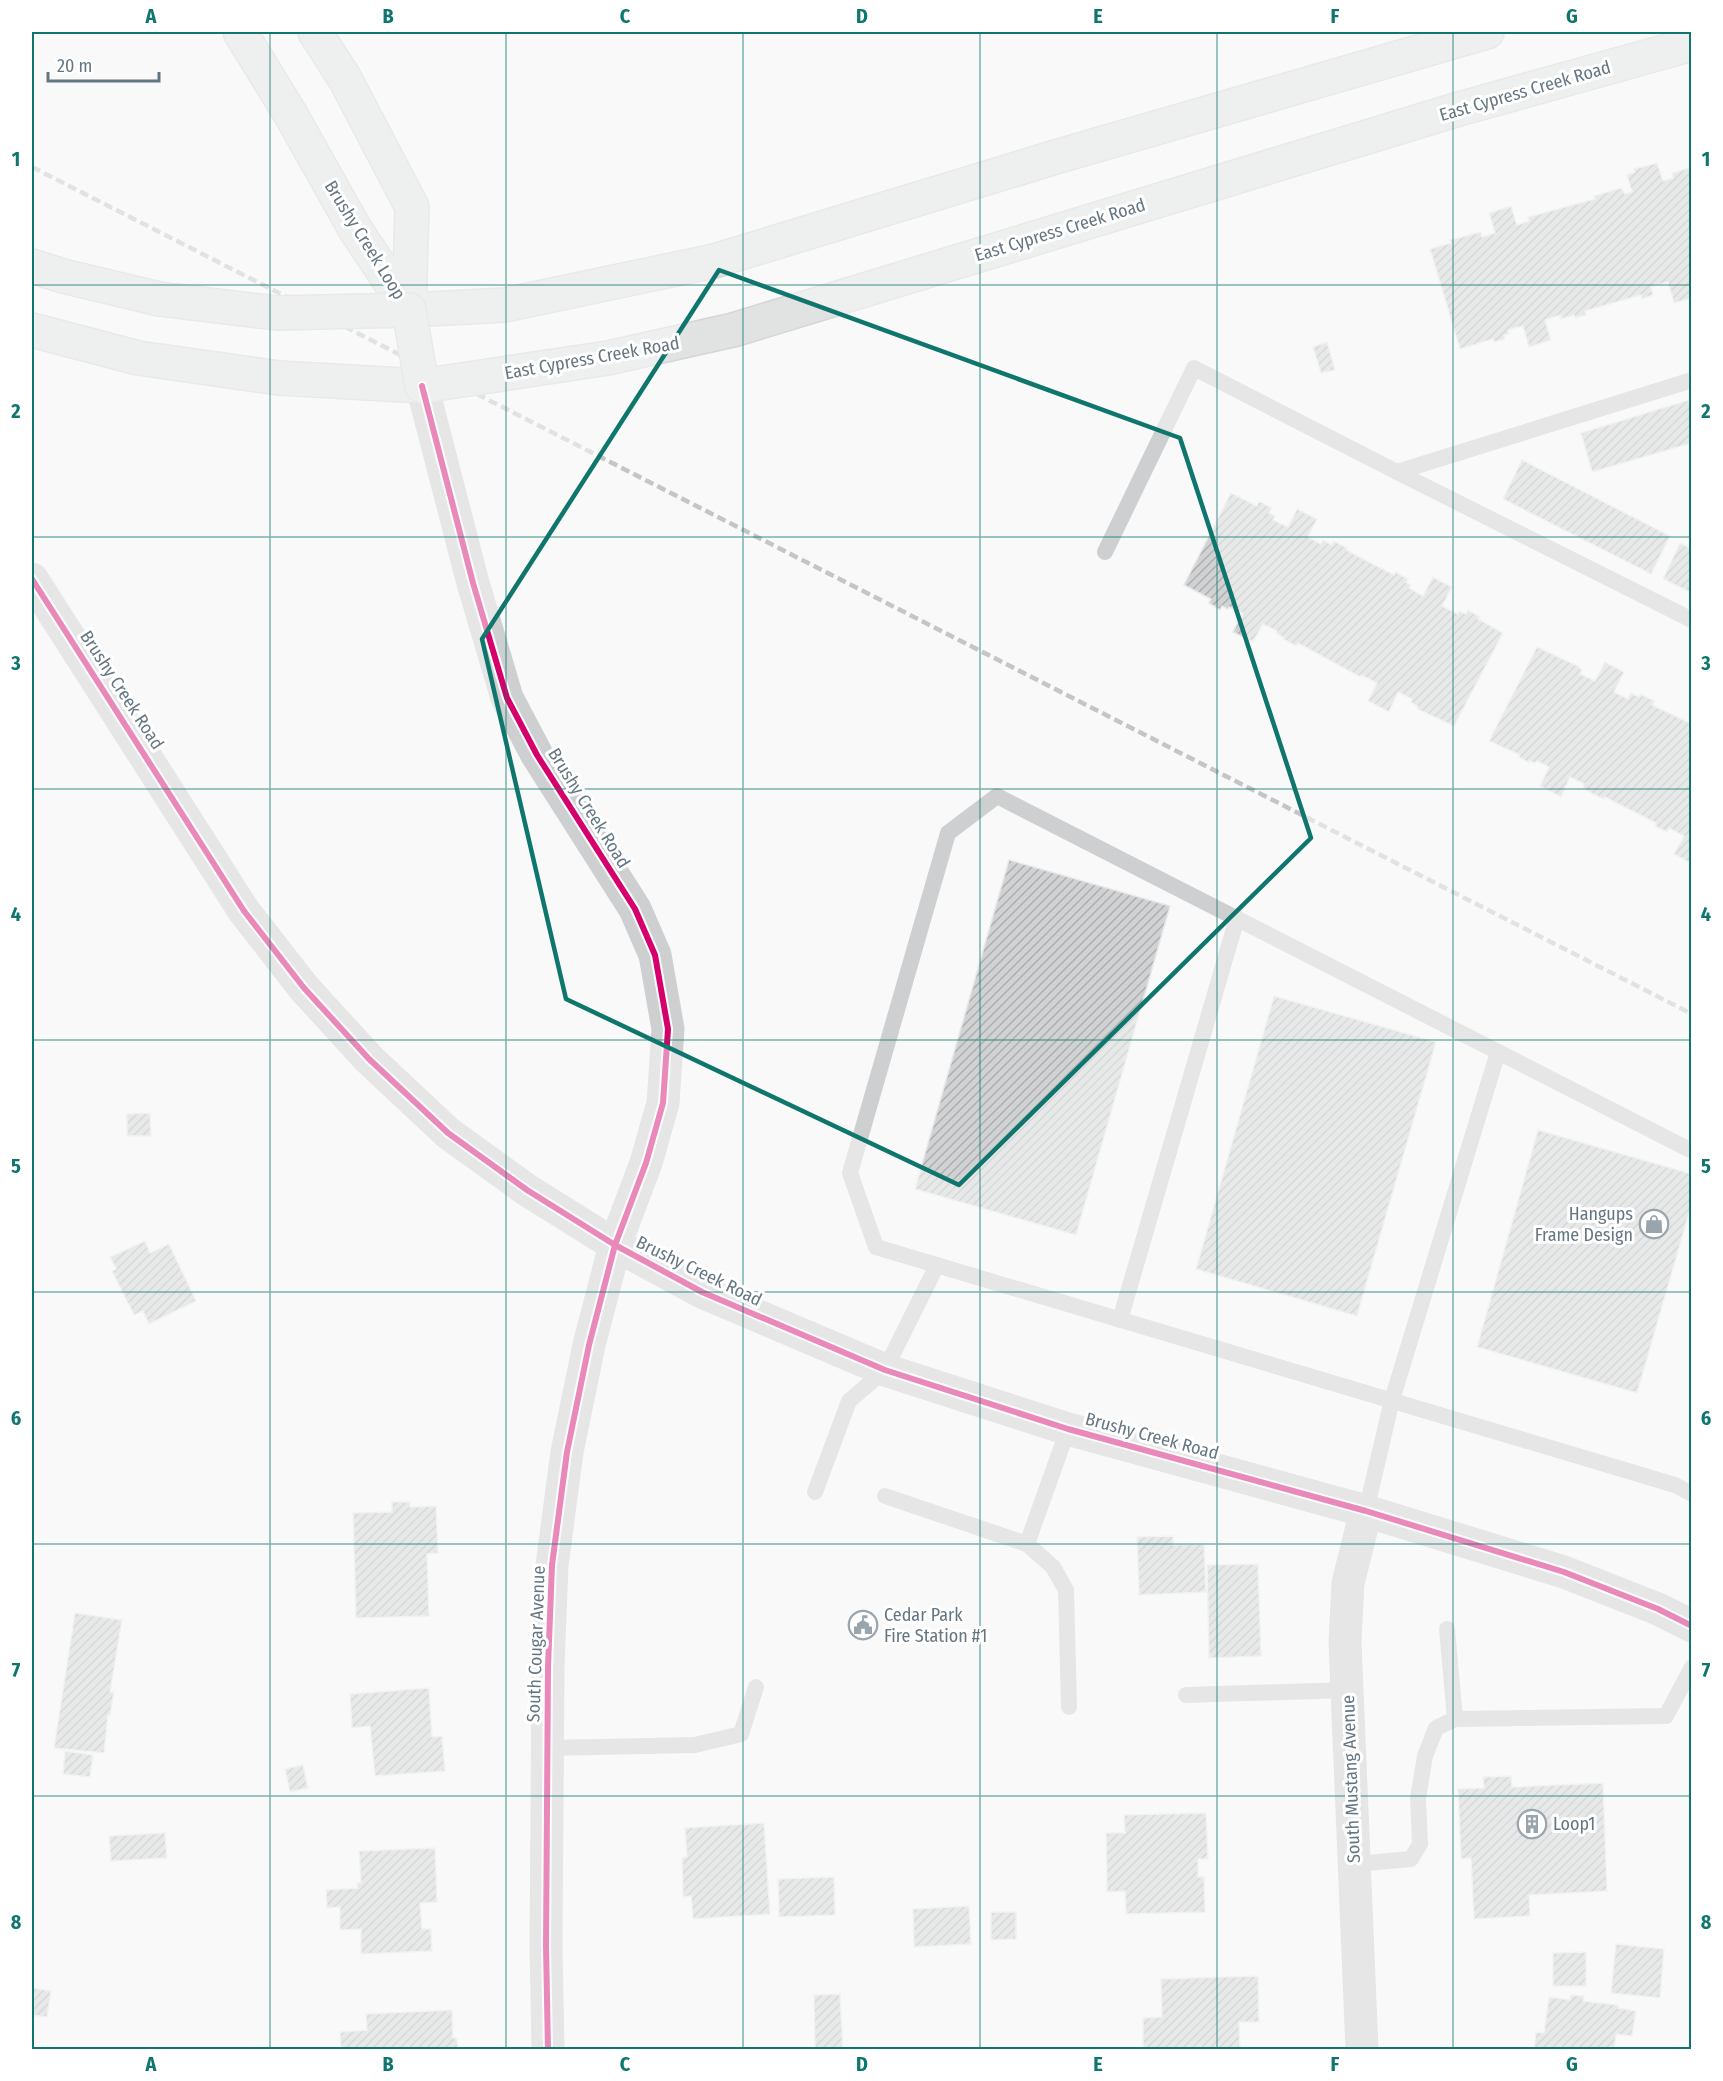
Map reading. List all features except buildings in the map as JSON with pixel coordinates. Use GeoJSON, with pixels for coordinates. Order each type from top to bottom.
{"type":"FeatureCollection","features":[{"type":"Feature","properties":{"kind":"main road","name":"Brushy Creek Loop"},"geometry":{"type":"LineString","coordinates":[[240,32],[355,230],[409,310]]}},
{"type":"Feature","properties":{"kind":"main road","name":"Brushy Creek Loop"},"geometry":{"type":"LineString","coordinates":[[315,32],[345,79],[412,207],[409,310]]}},
{"type":"Feature","properties":{"kind":"main road"},"geometry":{"type":"LineString","coordinates":[[32,266],[63,276],[159,298],[277,314],[505,305],[714,261],[1048,159],[1487,32]]}},
{"type":"Feature","properties":{"kind":"main road","name":"East Cypress Creek Road"},"geometry":{"type":"LineString","coordinates":[[422,386],[608,358],[733,330],[1459,109],[1692,44]]}},
{"type":"Feature","properties":{"kind":"main road","name":"Brushy Creek Road"},"geometry":{"type":"LineString","coordinates":[[409,310],[422,386]]}},
{"type":"Feature","properties":{"kind":"main road"},"geometry":{"type":"LineString","coordinates":[[32,330],[138,358],[279,378],[422,386]]}},
{"type":"Feature","properties":{"kind":"street","name":"Brushy Creek Road"},"geometry":{"type":"LineString","coordinates":[[422,386],[472,583],[507,698],[537,755],[635,909],[655,955],[668,1029],[663,1103],[646,1163],[615,1245]]}},
{"type":"Feature","properties":{"kind":"street","name":"Brushy Creek Road"},"geometry":{"type":"LineString","coordinates":[[32,579],[244,911],[304,988],[369,1059],[448,1133],[527,1190],[615,1245],[702,1292],[885,1370],[1068,1429],[1366,1511],[1564,1572],[1658,1609],[1692,1626]]}},
{"type":"Feature","properties":{"kind":"street","name":"South Cougar Avenue"},"geometry":{"type":"LineString","coordinates":[[548,2049],[546,1946],[548,1667],[552,1565],[565,1464],[590,1345],[615,1245]]}},
{"type":"Feature","properties":{"kind":"street","name":"South Mustang Avenue"},"geometry":{"type":"LineString","coordinates":[[1362,2049],[1345,1642],[1348,1582],[1366,1511]]}},
{"type":"Feature","properties":{"kind":"lane"},"geometry":{"type":"LineString","coordinates":[[1105,552],[1194,368],[1692,620]]}},
{"type":"Feature","properties":{"kind":"lane"},"geometry":{"type":"LineString","coordinates":[[1397,472],[1692,380]]}},
{"type":"Feature","properties":{"kind":"lane"},"geometry":{"type":"LineString","coordinates":[[1692,1151],[997,796],[948,833],[850,1173],[876,1247],[1675,1485],[1692,1494]]}},
{"type":"Feature","properties":{"kind":"lane"},"geometry":{"type":"LineString","coordinates":[[1120,1320],[1237,918]]}},
{"type":"Feature","properties":{"kind":"lane"},"geometry":{"type":"LineString","coordinates":[[1366,1511],[1392,1400],[1498,1052]]}},
{"type":"Feature","properties":{"kind":"lane"},"geometry":{"type":"LineString","coordinates":[[815,1492],[849,1401],[885,1370],[937,1265]]}},
{"type":"Feature","properties":{"kind":"lane"},"geometry":{"type":"LineString","coordinates":[[1027,1544],[1068,1429]]}},
{"type":"Feature","properties":{"kind":"lane"},"geometry":{"type":"LineString","coordinates":[[885,1496],[1027,1544],[1053,1567],[1066,1590],[1069,1707]]}},
{"type":"Feature","properties":{"kind":"lane"},"geometry":{"type":"LineString","coordinates":[[1447,1629],[1455,1719]]}},
{"type":"Feature","properties":{"kind":"lane"},"geometry":{"type":"LineString","coordinates":[[1354,1864],[1411,1859],[1420,1844],[1418,1798],[1425,1756],[1437,1728],[1455,1719],[1666,1716],[1692,1667]]}},
{"type":"Feature","properties":{"kind":"lane"},"geometry":{"type":"LineString","coordinates":[[548,1748],[695,1744],[741,1734],[756,1687]]}},
{"type":"Feature","properties":{"kind":"lane"},"geometry":{"type":"LineString","coordinates":[[1186,1695],[1348,1690]]}},
{"type":"Feature","properties":{"kind":"highlighted area"},"geometry":{"type":"Polygon","coordinates":[[[719,270],[1180,438],[1311,838],[959,1185],[566,999],[482,639],[719,270]]]}},
{"type":"Feature","properties":{"kind":"railway"},"geometry":{"type":"LineString","coordinates":[[32,167],[1692,1014]]}},
{"type":"Feature","properties":{"kind":"cycle path"},"geometry":{"type":"LineString","coordinates":[[422,386],[473,583],[507,698],[537,755],[635,909],[655,955],[668,1029],[663,1103],[646,1163],[615,1245],[589,1345],[567,1452],[552,1565],[548,1667],[546,1946],[548,2050]]}},
{"type":"Feature","properties":{"kind":"cycle path"},"geometry":{"type":"LineString","coordinates":[[32,579],[244,911],[304,988],[369,1059],[448,1133],[527,1190],[615,1245],[702,1292],[885,1370],[1068,1429],[1366,1511],[1564,1572],[1658,1609],[1692,1626]]}},
{"type":"Feature","properties":{"kind":"place","name":"Hangups Frame Design"},"geometry":{"type":"Point","coordinates":[1654,1224]}},
{"type":"Feature","properties":{"kind":"place","name":"Cedar Park Fire Station #1"},"geometry":{"type":"Point","coordinates":[863,1625]}},
{"type":"Feature","properties":{"kind":"place","name":"Loop1"},"geometry":{"type":"Point","coordinates":[1532,1824]}}]}
